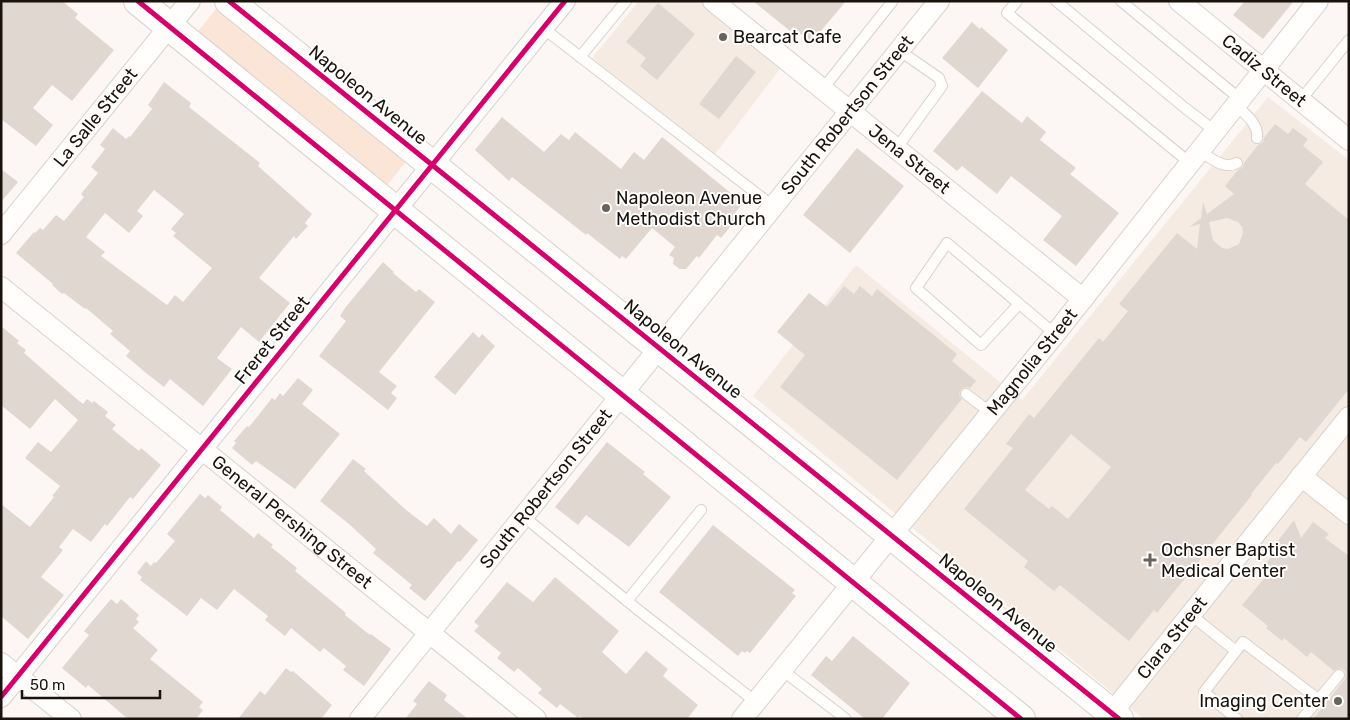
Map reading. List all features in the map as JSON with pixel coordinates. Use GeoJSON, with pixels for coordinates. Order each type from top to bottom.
{"type":"FeatureCollection","features":[{"type":"Feature","properties":{"kind":"main road"},"geometry":{"type":"LineString","coordinates":[[138,1],[1020,719]]}},
{"type":"Feature","properties":{"kind":"main road","name":"Napoleon Avenue"},"geometry":{"type":"LineString","coordinates":[[229,1],[892,535],[1113,717]]}},
{"type":"Feature","properties":{"kind":"street","name":"La Salle Street"},"geometry":{"type":"LineString","coordinates":[[1,234],[190,1]]}},
{"type":"Feature","properties":{"kind":"street","name":"Freret Street"},"geometry":{"type":"LineString","coordinates":[[1,697],[565,1]]}},
{"type":"Feature","properties":{"kind":"street","name":"Jena Street"},"geometry":{"type":"LineString","coordinates":[[713,1],[1083,299]]}},
{"type":"Feature","properties":{"kind":"street","name":"South Robertson Street"},"geometry":{"type":"LineString","coordinates":[[360,719],[659,347],[851,113],[939,1]]}},
{"type":"Feature","properties":{"kind":"street","name":"Cadiz Street"},"geometry":{"type":"LineString","coordinates":[[1179,1],[1349,140]]}},
{"type":"Feature","properties":{"kind":"street","name":"Magnolia Street"},"geometry":{"type":"LineString","coordinates":[[742,719],[1055,334],[1318,1]]}},
{"type":"Feature","properties":{"kind":"street","name":"General Pershing Street"},"geometry":{"type":"LineString","coordinates":[[1,287],[536,719]]}},
{"type":"Feature","properties":{"kind":"street","name":"Clara Street"},"geometry":{"type":"LineString","coordinates":[[1113,717],[1190,615],[1349,417]]}},
{"type":"Feature","properties":{"kind":"street"},"geometry":{"type":"LineString","coordinates":[[1301,476],[1349,514]]}},
{"type":"Feature","properties":{"kind":"street"},"geometry":{"type":"LineString","coordinates":[[1,663],[70,719]]}},
{"type":"Feature","properties":{"kind":"lane"},"geometry":{"type":"LineString","coordinates":[[580,57],[626,1]]}},
{"type":"Feature","properties":{"kind":"lane"},"geometry":{"type":"LineString","coordinates":[[1017,1],[1007,13],[1195,157],[1224,165],[1237,163]]}},
{"type":"Feature","properties":{"kind":"lane"},"geometry":{"type":"LineString","coordinates":[[1056,1],[1215,131]]}},
{"type":"Feature","properties":{"kind":"lane"},"geometry":{"type":"LineString","coordinates":[[1122,1],[1238,102],[1256,126],[1257,138]]}},
{"type":"Feature","properties":{"kind":"lane"},"geometry":{"type":"LineString","coordinates":[[822,90],[892,2]]}},
{"type":"Feature","properties":{"kind":"lane"},"geometry":{"type":"LineString","coordinates":[[543,28],[774,207]]}},
{"type":"Feature","properties":{"kind":"lane"},"geometry":{"type":"LineString","coordinates":[[1300,101],[1349,40]]}},
{"type":"Feature","properties":{"kind":"lane"},"geometry":{"type":"LineString","coordinates":[[896,149],[942,86],[939,78],[900,51]]}},
{"type":"Feature","properties":{"kind":"lane"},"geometry":{"type":"LineString","coordinates":[[1019,304],[981,345],[916,288],[947,243],[1055,334]]}},
{"type":"Feature","properties":{"kind":"lane"},"geometry":{"type":"LineString","coordinates":[[966,394],[991,413]]}},
{"type":"Feature","properties":{"kind":"lane"},"geometry":{"type":"LineString","coordinates":[[627,601],[701,510]]}},
{"type":"Feature","properties":{"kind":"lane"},"geometry":{"type":"LineString","coordinates":[[523,516],[627,601],[756,702]]}},
{"type":"Feature","properties":{"kind":"lane"},"geometry":{"type":"LineString","coordinates":[[1190,615],[1236,651]]}},
{"type":"Feature","properties":{"kind":"lane"},"geometry":{"type":"LineString","coordinates":[[1237,719],[1204,692],[1243,642],[1318,699]]}},
{"type":"Feature","properties":{"kind":"lane"},"geometry":{"type":"LineString","coordinates":[[782,670],[846,719]]}},
{"type":"Feature","properties":{"kind":"lane"},"geometry":{"type":"LineString","coordinates":[[1302,719],[1339,674]]}},
{"type":"Feature","properties":{"kind":"shaded area"},"geometry":{"type":"Polygon","coordinates":[[[639,1],[699,1],[780,69],[715,154],[592,58],[639,1]]]}},
{"type":"Feature","properties":{"kind":"shaded area"},"geometry":{"type":"Polygon","coordinates":[[[219,5],[409,158],[385,188],[196,34],[219,5]]]}},
{"type":"Feature","properties":{"kind":"shaded area","name":"Ochsner Baptist Medical Center"},"geometry":{"type":"Polygon","coordinates":[[[1268,97],[1349,160],[1349,719],[1144,719],[753,396],[856,265],[1022,400],[1268,97]]]}},
{"type":"Feature","properties":{"kind":"building"},"geometry":{"type":"Polygon","coordinates":[[[1,1],[62,1],[78,14],[75,18],[114,50],[72,101],[52,85],[33,108],[53,125],[36,146],[1,119],[1,1]]]}},
{"type":"Feature","properties":{"kind":"building"},"geometry":{"type":"Polygon","coordinates":[[[753,1],[846,1],[811,43],[793,27],[790,31],[753,1]]]}},
{"type":"Feature","properties":{"kind":"building"},"geometry":{"type":"Polygon","coordinates":[[[1245,1],[1294,1],[1263,39],[1233,15],[1245,1]]]}},
{"type":"Feature","properties":{"kind":"building"},"geometry":{"type":"Polygon","coordinates":[[[658,3],[695,34],[657,80],[640,66],[646,58],[626,42],[658,3]]]}},
{"type":"Feature","properties":{"kind":"building"},"geometry":{"type":"Polygon","coordinates":[[[972,22],[980,29],[981,27],[1008,50],[978,88],[942,58],[972,22]]]}},
{"type":"Feature","properties":{"kind":"building"},"geometry":{"type":"Polygon","coordinates":[[[736,56],[756,72],[719,119],[699,104],[736,56]]]}},
{"type":"Feature","properties":{"kind":"building"},"geometry":{"type":"Polygon","coordinates":[[[164,82],[191,103],[189,107],[260,163],[258,166],[312,214],[305,223],[308,226],[296,239],[294,236],[259,278],[290,303],[259,342],[241,327],[217,358],[232,369],[203,406],[170,379],[164,387],[146,373],[126,356],[130,351],[110,334],[113,331],[86,308],[64,293],[62,294],[16,253],[34,232],[40,228],[43,230],[56,215],[64,221],[84,197],[81,194],[98,173],[91,167],[105,149],[100,145],[113,128],[126,139],[130,137],[152,109],[148,105],[164,82]],[[154,190],[137,211],[143,216],[129,233],[105,213],[86,237],[105,252],[101,256],[167,305],[175,295],[183,302],[212,268],[173,236],[176,233],[171,229],[184,214],[154,190]]]}},
{"type":"Feature","properties":{"kind":"building"},"geometry":{"type":"Polygon","coordinates":[[[982,91],[1022,123],[1027,116],[1046,132],[1040,140],[1076,168],[1070,174],[1119,213],[1076,266],[1043,240],[1062,216],[1011,176],[997,194],[962,166],[957,171],[933,151],[982,91]]]}},
{"type":"Feature","properties":{"kind":"building"},"geometry":{"type":"Polygon","coordinates":[[[502,117],[544,152],[561,134],[569,140],[575,132],[621,169],[634,152],[644,160],[662,137],[743,203],[734,214],[738,217],[721,238],[717,235],[699,258],[697,256],[686,269],[680,269],[673,264],[674,258],[669,255],[675,247],[652,228],[626,259],[622,256],[620,259],[512,177],[509,181],[475,150],[502,117]]]}},
{"type":"Feature","properties":{"kind":"building"},"geometry":{"type":"Polygon","coordinates":[[[1275,124],[1288,134],[1293,128],[1308,139],[1303,146],[1323,162],[1305,184],[1349,220],[1349,389],[1306,442],[1300,437],[1278,464],[1276,463],[1157,613],[1154,610],[1129,641],[1060,585],[1054,591],[1024,567],[1028,561],[964,509],[1013,448],[1006,444],[1029,414],[1034,418],[1099,338],[1103,342],[1128,311],[1119,304],[1177,233],[1197,249],[1200,224],[1189,227],[1201,218],[1203,202],[1207,214],[1234,194],[1225,186],[1238,170],[1243,167],[1258,145],[1263,142],[1275,124]],[[1227,218],[1209,222],[1213,240],[1222,248],[1228,249],[1239,244],[1243,233],[1242,227],[1238,222],[1227,218]],[[1071,434],[1025,490],[1049,509],[1052,506],[1068,519],[1111,467],[1071,434]]]}},
{"type":"Feature","properties":{"kind":"building"},"geometry":{"type":"Polygon","coordinates":[[[857,148],[904,186],[850,253],[803,215],[857,148]]]}},
{"type":"Feature","properties":{"kind":"building"},"geometry":{"type":"Polygon","coordinates":[[[1,169],[18,182],[1,202],[1,169]]]}},
{"type":"Feature","properties":{"kind":"building"},"geometry":{"type":"Polygon","coordinates":[[[383,262],[416,292],[419,289],[435,302],[379,372],[397,386],[391,393],[397,398],[388,410],[319,356],[346,321],[340,316],[345,308],[383,262]]]}},
{"type":"Feature","properties":{"kind":"building"},"geometry":{"type":"Polygon","coordinates":[[[844,286],[854,294],[860,286],[872,296],[877,289],[957,354],[952,361],[976,381],[970,388],[961,389],[959,394],[962,399],[897,480],[780,387],[805,355],[777,332],[809,293],[827,307],[844,286]]]}},
{"type":"Feature","properties":{"kind":"building"},"geometry":{"type":"Polygon","coordinates":[[[1,326],[19,341],[17,343],[26,350],[24,353],[78,400],[83,404],[87,399],[92,403],[94,401],[108,412],[105,416],[116,425],[112,429],[139,451],[141,448],[161,465],[133,499],[130,497],[107,526],[105,524],[91,542],[73,529],[59,547],[63,550],[41,577],[64,595],[28,639],[1,616],[1,504],[30,527],[54,497],[52,496],[60,486],[25,458],[38,442],[51,452],[78,420],[55,399],[30,429],[1,405],[1,326]]]}},
{"type":"Feature","properties":{"kind":"building"},"geometry":{"type":"Polygon","coordinates":[[[473,332],[479,338],[482,334],[495,346],[455,395],[434,377],[473,332]]]}},
{"type":"Feature","properties":{"kind":"building"},"geometry":{"type":"Polygon","coordinates":[[[298,378],[313,390],[302,404],[340,434],[295,489],[256,461],[252,465],[232,448],[236,443],[234,441],[247,426],[249,427],[272,398],[275,400],[280,393],[283,396],[298,378]]]}},
{"type":"Feature","properties":{"kind":"building"},"geometry":{"type":"Polygon","coordinates":[[[607,442],[645,472],[643,474],[671,497],[629,547],[586,515],[578,525],[555,507],[607,442]]]}},
{"type":"Feature","properties":{"kind":"building"},"geometry":{"type":"Polygon","coordinates":[[[353,459],[366,469],[364,471],[406,510],[427,526],[434,518],[451,534],[459,524],[478,540],[425,601],[409,588],[412,585],[373,553],[376,549],[320,501],[353,459]]]}},
{"type":"Feature","properties":{"kind":"building"},"geometry":{"type":"Polygon","coordinates":[[[200,494],[205,498],[208,495],[222,507],[220,510],[254,538],[258,533],[273,545],[271,547],[297,568],[295,571],[346,613],[345,615],[391,649],[364,686],[343,670],[346,666],[324,648],[320,652],[291,628],[285,636],[265,620],[268,616],[234,589],[217,610],[201,598],[187,616],[140,580],[142,577],[137,573],[146,561],[151,566],[154,562],[156,563],[175,541],[167,534],[200,494]]]}},
{"type":"Feature","properties":{"kind":"building"},"geometry":{"type":"Polygon","coordinates":[[[1294,520],[1301,538],[1313,522],[1329,534],[1325,538],[1349,556],[1349,719],[1313,719],[1345,679],[1346,673],[1344,670],[1340,668],[1334,671],[1311,652],[1307,657],[1284,638],[1282,641],[1266,628],[1268,626],[1242,605],[1272,569],[1265,564],[1281,545],[1277,542],[1294,520]]]}},
{"type":"Feature","properties":{"kind":"building"},"geometry":{"type":"Polygon","coordinates":[[[713,525],[795,590],[792,593],[796,596],[750,653],[742,651],[738,656],[659,592],[713,525]]]}},
{"type":"Feature","properties":{"kind":"building"},"geometry":{"type":"Polygon","coordinates":[[[555,577],[619,631],[602,652],[626,674],[646,651],[668,669],[663,676],[698,705],[687,719],[584,719],[580,716],[578,718],[560,704],[557,708],[538,693],[542,689],[518,668],[514,672],[497,658],[501,653],[474,631],[479,626],[474,622],[507,582],[533,602],[555,577]]]}},
{"type":"Feature","properties":{"kind":"building"},"geometry":{"type":"Polygon","coordinates":[[[111,599],[117,604],[121,599],[139,615],[136,619],[139,622],[133,628],[158,650],[150,659],[203,702],[199,707],[203,710],[196,719],[128,719],[88,685],[86,688],[62,668],[89,635],[84,631],[111,599]]]}},
{"type":"Feature","properties":{"kind":"building"},"geometry":{"type":"Polygon","coordinates":[[[853,636],[910,683],[882,719],[865,719],[811,675],[826,656],[832,661],[853,636]]]}},
{"type":"Feature","properties":{"kind":"building"},"geometry":{"type":"Polygon","coordinates":[[[286,668],[291,672],[293,671],[332,705],[321,719],[238,719],[260,691],[265,695],[286,668]]]}},
{"type":"Feature","properties":{"kind":"building"},"geometry":{"type":"Polygon","coordinates":[[[429,681],[447,695],[444,700],[468,719],[405,719],[417,704],[413,701],[429,681]]]}},
{"type":"Feature","properties":{"kind":"cycle path"},"geometry":{"type":"LineString","coordinates":[[138,1],[1021,719]]}},
{"type":"Feature","properties":{"kind":"cycle path"},"geometry":{"type":"LineString","coordinates":[[229,1],[1119,719]]}},
{"type":"Feature","properties":{"kind":"cycle path"},"geometry":{"type":"LineString","coordinates":[[1,697],[565,1]]}},
{"type":"Feature","properties":{"kind":"place","name":"Bearcat Cafe"},"geometry":{"type":"Point","coordinates":[723,37]}},
{"type":"Feature","properties":{"kind":"place","name":"Napoleon Avenue Methodist Church"},"geometry":{"type":"Point","coordinates":[606,208]}},
{"type":"Feature","properties":{"kind":"place","name":"Ochsner Baptist Medical Center"},"geometry":{"type":"Point","coordinates":[1150,560]}},
{"type":"Feature","properties":{"kind":"place","name":"Imaging Center"},"geometry":{"type":"Point","coordinates":[1338,701]}}]}
